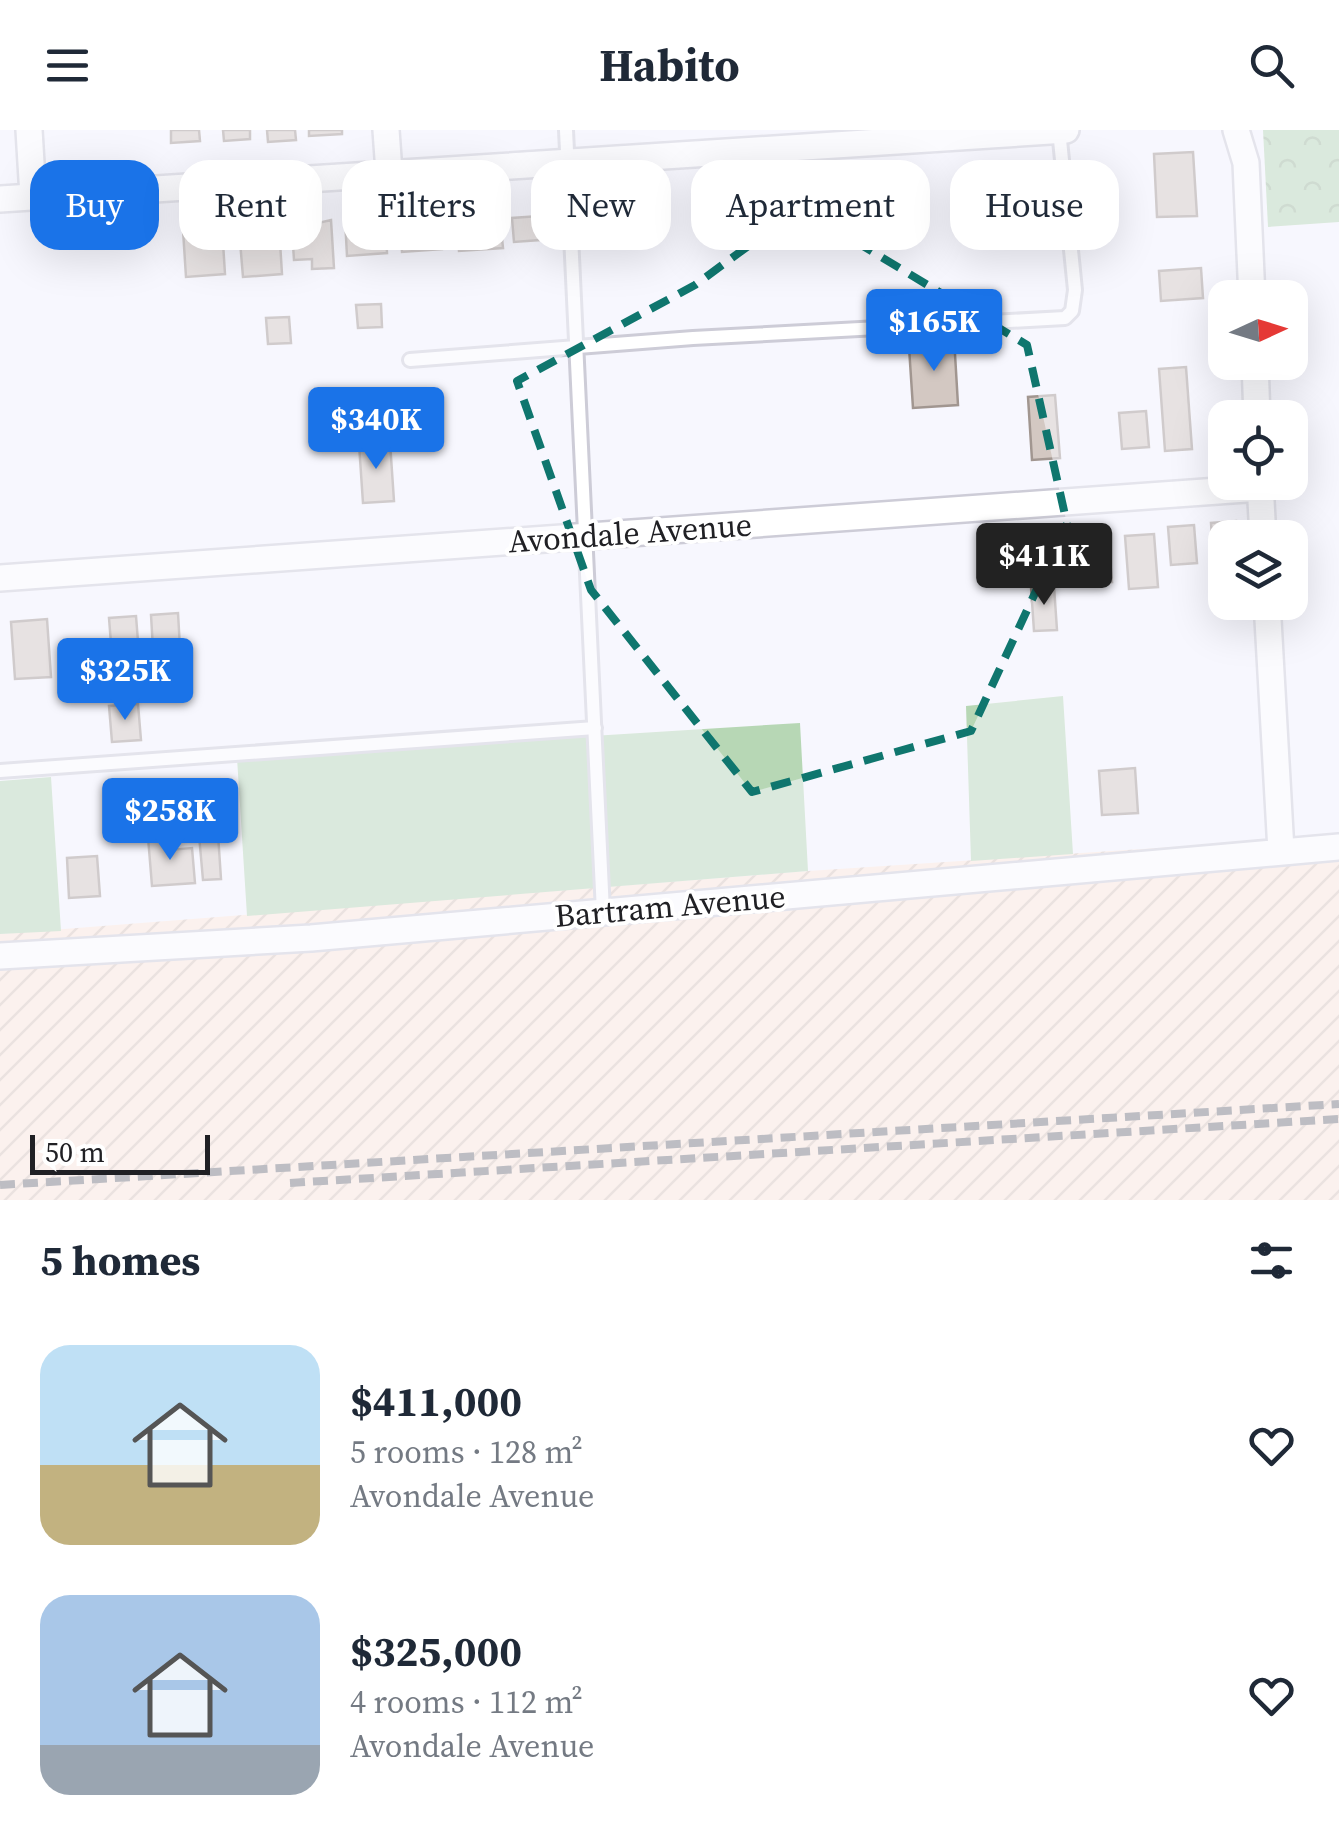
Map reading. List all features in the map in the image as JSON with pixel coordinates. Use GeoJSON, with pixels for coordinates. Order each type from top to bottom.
{"type":"FeatureCollection","features":[{"type":"Feature","properties":{"kind":"street"},"geometry":{"type":"LineString","coordinates":[[28,130],[30,160]]}},
{"type":"Feature","properties":{"kind":"street"},"geometry":{"type":"LineString","coordinates":[[386,130],[388,160]]}},
{"type":"Feature","properties":{"kind":"street"},"geometry":{"type":"LineString","coordinates":[[613,160],[1066,130]]}},
{"type":"Feature","properties":{"kind":"street"},"geometry":{"type":"LineString","coordinates":[[1236,130],[1246,163],[1251,280]]}},
{"type":"Feature","properties":{"kind":"street"},"geometry":{"type":"LineString","coordinates":[[159,188],[342,175]]}},
{"type":"Feature","properties":{"kind":"street"},"geometry":{"type":"LineString","coordinates":[[0,199],[30,196]]}},
{"type":"Feature","properties":{"kind":"street","name":"Avondale Avenue"},"geometry":{"type":"LineString","coordinates":[[0,578],[1208,489]]}},
{"type":"Feature","properties":{"kind":"street"},"geometry":{"type":"LineString","coordinates":[[1267,620],[1281,852]]}},
{"type":"Feature","properties":{"kind":"street","name":"Bartram Avenue"},"geometry":{"type":"LineString","coordinates":[[0,956],[311,938],[1339,848]]}},
{"type":"Feature","properties":{"kind":"lane"},"geometry":{"type":"LineString","coordinates":[[566,130],[568,160]]}},
{"type":"Feature","properties":{"kind":"lane"},"geometry":{"type":"LineString","coordinates":[[410,360],[1065,318],[1072,311],[1075,290],[1058,130]]}},
{"type":"Feature","properties":{"kind":"lane"},"geometry":{"type":"LineString","coordinates":[[571,250],[603,912]]}},
{"type":"Feature","properties":{"kind":"lane"},"geometry":{"type":"LineString","coordinates":[[0,770],[595,728]]}},
{"type":"Feature","properties":{"kind":"highlighted area"},"geometry":{"type":"Polygon","coordinates":[[[800,208],[1027,345],[1067,524],[971,731],[752,792],[591,590],[517,381],[695,285],[800,208]]]}},
{"type":"Feature","properties":{"kind":"shaded area"},"geometry":{"type":"Polygon","coordinates":[[[1339,836],[1339,1200],[0,1200],[0,934],[808,871],[1339,836]]]}},
{"type":"Feature","properties":{"kind":"green space"},"geometry":{"type":"Polygon","coordinates":[[[1263,130],[1339,130],[1339,222],[1268,227],[1263,130]]]}},
{"type":"Feature","properties":{"kind":"green space"},"geometry":{"type":"Polygon","coordinates":[[[1063,696],[1073,854],[971,861],[966,706],[1063,696]]]}},
{"type":"Feature","properties":{"kind":"green space"},"geometry":{"type":"Polygon","coordinates":[[[800,723],[808,871],[247,916],[237,758],[800,723]]]}},
{"type":"Feature","properties":{"kind":"green space"},"geometry":{"type":"Polygon","coordinates":[[[51,777],[61,931],[0,934],[0,781],[51,777]]]}},
{"type":"Feature","properties":{"kind":"building"},"geometry":{"type":"Polygon","coordinates":[[[171,130],[199,130],[200,141],[171,143],[171,130]]]}},
{"type":"Feature","properties":{"kind":"building"},"geometry":{"type":"Polygon","coordinates":[[[223,130],[250,130],[250,139],[224,141],[223,130]]]}},
{"type":"Feature","properties":{"kind":"building"},"geometry":{"type":"Polygon","coordinates":[[[267,130],[295,130],[296,140],[268,142],[267,130]]]}},
{"type":"Feature","properties":{"kind":"building"},"geometry":{"type":"Polygon","coordinates":[[[309,130],[342,130],[342,134],[309,136],[309,130]]]}},
{"type":"Feature","properties":{"kind":"building"},"geometry":{"type":"Polygon","coordinates":[[[1193,152],[1197,216],[1157,217],[1154,154],[1193,152]]]}},
{"type":"Feature","properties":{"kind":"building"},"geometry":{"type":"Polygon","coordinates":[[[531,217],[531,241],[514,242],[512,218],[531,217]]]}},
{"type":"Feature","properties":{"kind":"building"},"geometry":{"type":"Polygon","coordinates":[[[331,220],[334,268],[312,269],[312,259],[294,260],[293,250],[322,250],[322,222],[331,220]]]}},
{"type":"Feature","properties":{"kind":"building"},"geometry":{"type":"Polygon","coordinates":[[[184,250],[223,250],[225,274],[186,277],[184,250]]]}},
{"type":"Feature","properties":{"kind":"building"},"geometry":{"type":"Polygon","coordinates":[[[241,250],[280,250],[282,274],[243,277],[241,250]]]}},
{"type":"Feature","properties":{"kind":"building"},"geometry":{"type":"Polygon","coordinates":[[[347,250],[387,250],[387,253],[347,256],[347,250]]]}},
{"type":"Feature","properties":{"kind":"building"},"geometry":{"type":"Polygon","coordinates":[[[1201,268],[1203,298],[1161,301],[1159,271],[1201,268]]]}},
{"type":"Feature","properties":{"kind":"building"},"geometry":{"type":"Polygon","coordinates":[[[381,304],[382,327],[358,328],[356,305],[381,304]]]}},
{"type":"Feature","properties":{"kind":"building"},"geometry":{"type":"Polygon","coordinates":[[[289,317],[291,343],[268,344],[266,318],[289,317]]]}},
{"type":"Feature","properties":{"kind":"building"},"geometry":{"type":"Polygon","coordinates":[[[954,337],[958,405],[913,408],[909,347],[928,346],[927,338],[954,337]]]}},
{"type":"Feature","properties":{"kind":"building"},"geometry":{"type":"Polygon","coordinates":[[[1186,367],[1192,449],[1165,451],[1159,369],[1186,367]]]}},
{"type":"Feature","properties":{"kind":"building"},"geometry":{"type":"Polygon","coordinates":[[[1055,395],[1060,458],[1032,460],[1028,397],[1055,395]]]}},
{"type":"Feature","properties":{"kind":"building"},"geometry":{"type":"Polygon","coordinates":[[[1146,411],[1149,447],[1122,449],[1119,413],[1146,411]]]}},
{"type":"Feature","properties":{"kind":"building"},"geometry":{"type":"Polygon","coordinates":[[[390,442],[394,501],[363,503],[359,444],[390,442]]]}},
{"type":"Feature","properties":{"kind":"building"},"geometry":{"type":"Polygon","coordinates":[[[1194,525],[1197,563],[1171,565],[1168,527],[1194,525]]]}},
{"type":"Feature","properties":{"kind":"building"},"geometry":{"type":"Polygon","coordinates":[[[1154,534],[1158,587],[1129,589],[1125,536],[1154,534]]]}},
{"type":"Feature","properties":{"kind":"building"},"geometry":{"type":"Polygon","coordinates":[[[1108,535],[1112,582],[1083,584],[1080,537],[1108,535]]]}},
{"type":"Feature","properties":{"kind":"building"},"geometry":{"type":"Polygon","coordinates":[[[1019,541],[1022,578],[991,580],[989,543],[1019,541]]]}},
{"type":"Feature","properties":{"kind":"building"},"geometry":{"type":"Polygon","coordinates":[[[1054,586],[1057,630],[1034,631],[1031,587],[1054,586]]]}},
{"type":"Feature","properties":{"kind":"building"},"geometry":{"type":"Polygon","coordinates":[[[178,613],[180,648],[153,649],[151,615],[178,613]]]}},
{"type":"Feature","properties":{"kind":"building"},"geometry":{"type":"Polygon","coordinates":[[[136,616],[141,680],[114,682],[109,618],[136,616]]]}},
{"type":"Feature","properties":{"kind":"building"},"geometry":{"type":"Polygon","coordinates":[[[47,619],[51,677],[15,679],[11,622],[47,619]]]}},
{"type":"Feature","properties":{"kind":"building"},"geometry":{"type":"Polygon","coordinates":[[[138,704],[141,740],[112,742],[109,706],[138,704]]]}},
{"type":"Feature","properties":{"kind":"building"},"geometry":{"type":"Polygon","coordinates":[[[1135,768],[1138,813],[1102,815],[1099,771],[1135,768]]]}},
{"type":"Feature","properties":{"kind":"building"},"geometry":{"type":"Polygon","coordinates":[[[220,780],[223,824],[199,825],[196,781],[220,780]]]}},
{"type":"Feature","properties":{"kind":"building"},"geometry":{"type":"Polygon","coordinates":[[[218,834],[221,879],[203,880],[199,835],[218,834]]]}},
{"type":"Feature","properties":{"kind":"building"},"geometry":{"type":"Polygon","coordinates":[[[168,836],[169,850],[192,848],[195,883],[152,886],[148,837],[168,836]]]}},
{"type":"Feature","properties":{"kind":"building"},"geometry":{"type":"Polygon","coordinates":[[[97,856],[100,896],[69,898],[67,858],[97,856]]]}},
{"type":"Feature","properties":{"kind":"railway"},"geometry":{"type":"LineString","coordinates":[[0,1185],[1339,1104]]}},
{"type":"Feature","properties":{"kind":"railway"},"geometry":{"type":"LineString","coordinates":[[290,1183],[1339,1119]]}}]}
